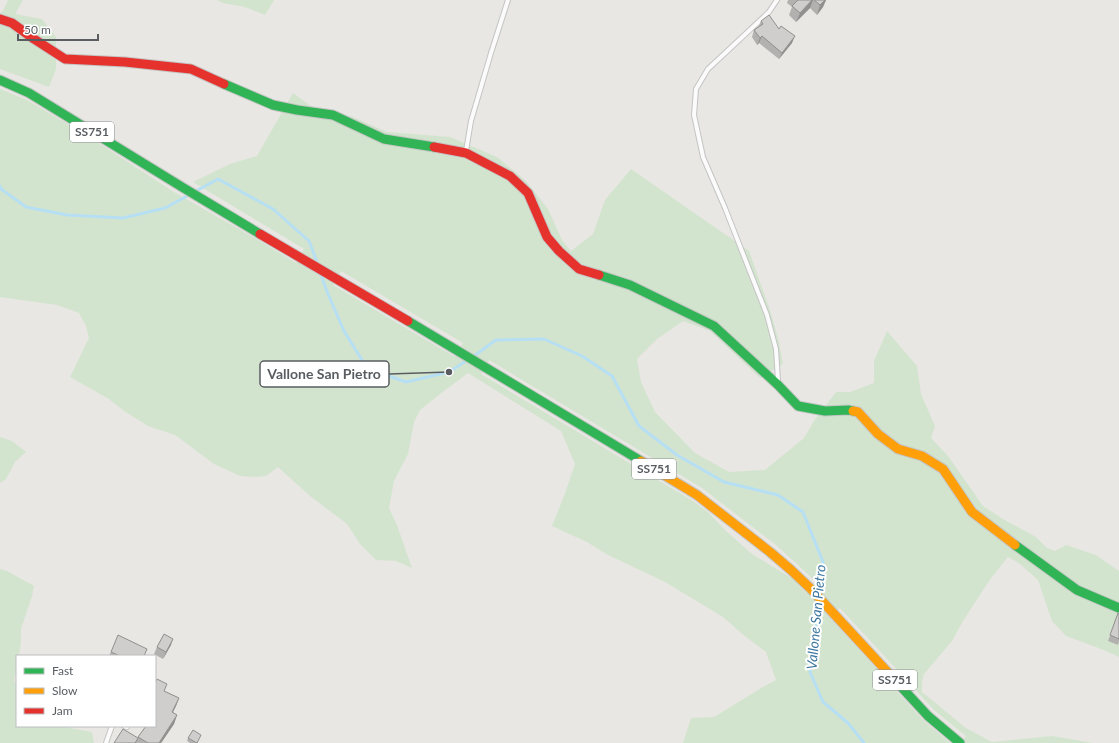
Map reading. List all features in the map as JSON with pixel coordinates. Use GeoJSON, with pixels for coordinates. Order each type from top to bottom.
{"type":"FeatureCollection","features":[{"type":"Feature","properties":{"kind":"street"},"geometry":{"type":"LineString","coordinates":[[0,19],[12,23],[65,59],[124,62],[191,69],[273,105],[333,115],[384,139],[466,153],[510,176],[528,193],[547,237],[559,252],[579,269],[630,285],[714,326],[778,385],[798,406],[825,411],[849,410],[858,412],[878,434],[898,449],[922,456],[944,469],[972,512],[1040,564],[1077,590],[1119,608]]}},
{"type":"Feature","properties":{"kind":"street","name":"SS751"},"geometry":{"type":"LineString","coordinates":[[0,80],[29,93],[182,187],[697,495],[791,570],[833,613],[928,716],[960,743]]}},
{"type":"Feature","properties":{"kind":"lane"},"geometry":{"type":"LineString","coordinates":[[466,153],[474,114],[508,0]]}},
{"type":"Feature","properties":{"kind":"lane"},"geometry":{"type":"LineString","coordinates":[[777,0],[769,12],[708,70],[696,89],[694,115],[703,157],[725,208],[767,315],[776,349],[778,385]]}},
{"type":"Feature","properties":{"kind":"lane"},"geometry":{"type":"LineString","coordinates":[[106,743],[112,727]]}},
{"type":"Feature","properties":{"kind":"green space"},"geometry":{"type":"Polygon","coordinates":[[[8,0],[23,0],[15,14],[42,19],[56,37],[56,69],[49,87],[0,69],[0,13],[3,11],[8,0]]]}},
{"type":"Feature","properties":{"kind":"green space"},"geometry":{"type":"Polygon","coordinates":[[[217,0],[274,0],[265,15],[245,7],[223,3],[217,0]]]}},
{"type":"Feature","properties":{"kind":"green space"},"geometry":{"type":"Polygon","coordinates":[[[0,89],[27,100],[91,138],[174,192],[296,263],[304,249],[193,182],[230,164],[257,156],[293,93],[311,106],[353,117],[387,132],[450,137],[497,157],[526,181],[548,209],[562,240],[571,251],[593,234],[605,200],[631,169],[749,251],[770,310],[779,342],[783,364],[760,378],[710,331],[683,321],[657,339],[637,359],[641,382],[655,412],[695,453],[729,472],[765,470],[804,438],[814,421],[836,392],[850,392],[874,383],[874,361],[887,331],[917,366],[921,394],[935,426],[931,438],[948,456],[983,506],[1036,537],[1047,548],[1055,551],[1066,545],[1096,555],[1119,571],[1119,657],[1066,636],[1052,621],[1038,580],[1020,564],[1008,557],[991,578],[952,641],[924,674],[922,692],[966,728],[992,742],[1052,736],[1093,743],[961,743],[966,736],[934,710],[840,608],[829,617],[924,721],[950,743],[683,743],[691,718],[714,717],[776,680],[766,652],[723,617],[665,582],[606,554],[587,542],[552,526],[575,464],[561,431],[468,373],[420,410],[414,422],[408,454],[394,481],[389,508],[397,525],[412,568],[396,561],[376,560],[360,544],[347,524],[310,496],[278,467],[266,476],[240,476],[214,464],[175,435],[148,426],[124,411],[109,399],[70,377],[89,338],[86,326],[79,313],[57,305],[0,297],[0,89]],[[341,271],[333,285],[455,357],[463,343],[341,271]],[[489,360],[481,374],[693,501],[708,512],[726,531],[752,554],[793,579],[806,593],[817,583],[776,545],[702,488],[489,360]]]}},
{"type":"Feature","properties":{"kind":"green space"},"geometry":{"type":"Polygon","coordinates":[[[0,437],[12,441],[26,452],[15,462],[6,479],[0,483],[0,437]]]}},
{"type":"Feature","properties":{"kind":"green space"},"geometry":{"type":"Polygon","coordinates":[[[0,569],[7,571],[34,586],[21,629],[19,655],[16,655],[16,671],[14,680],[16,685],[16,727],[70,727],[92,732],[94,743],[0,743],[0,569]]]}},
{"type":"Feature","properties":{"kind":"building"},"geometry":{"type":"Polygon","coordinates":[[[798,0],[812,0],[800,13],[792,6],[798,0]]]}},
{"type":"Feature","properties":{"kind":"building"},"geometry":{"type":"Polygon","coordinates":[[[814,0],[825,0],[820,5],[814,0]]]}},
{"type":"Feature","properties":{"kind":"building"},"geometry":{"type":"Polygon","coordinates":[[[769,15],[779,29],[781,26],[795,36],[782,53],[762,36],[760,38],[754,30],[763,24],[761,21],[769,15]]]}},
{"type":"Feature","properties":{"kind":"building"},"geometry":{"type":"Polygon","coordinates":[[[1118,613],[1119,614],[1119,639],[1110,635],[1118,613]]]}},
{"type":"Feature","properties":{"kind":"building"},"geometry":{"type":"Polygon","coordinates":[[[164,634],[173,639],[166,652],[157,647],[164,634]]]}},
{"type":"Feature","properties":{"kind":"building"},"geometry":{"type":"Polygon","coordinates":[[[118,635],[147,649],[144,655],[118,655],[111,652],[118,635]]]}},
{"type":"Feature","properties":{"kind":"building"},"geometry":{"type":"Polygon","coordinates":[[[157,679],[167,684],[164,691],[179,698],[172,712],[177,715],[159,743],[148,743],[138,737],[145,727],[156,727],[157,679]]]}},
{"type":"Feature","properties":{"kind":"building"},"geometry":{"type":"Polygon","coordinates":[[[123,729],[138,738],[135,743],[114,743],[123,729]]]}},
{"type":"Feature","properties":{"kind":"building"},"geometry":{"type":"Polygon","coordinates":[[[193,730],[201,735],[197,743],[188,738],[193,730]]]}},
{"type":"Feature","properties":{"kind":"waterway","name":"Vallone San Pietro"},"geometry":{"type":"LineString","coordinates":[[196,191],[218,179],[273,209],[309,241],[317,262]]}},
{"type":"Feature","properties":{"kind":"waterway","name":"Vallone San Pietro"},"geometry":{"type":"LineString","coordinates":[[0,186],[1,189],[26,207],[67,215],[123,218],[165,208],[189,195]]}},
{"type":"Feature","properties":{"kind":"waterway","name":"Vallone San Pietro"},"geometry":{"type":"LineString","coordinates":[[321,275],[344,331],[367,368],[406,382],[449,372],[466,361]]}},
{"type":"Feature","properties":{"kind":"waterway","name":"Vallone San Pietro"},"geometry":{"type":"LineString","coordinates":[[474,356],[496,340],[544,339],[582,356],[612,376],[639,426],[677,455],[724,482],[778,495],[803,512],[823,562],[820,592]]}},
{"type":"Feature","properties":{"kind":"waterway","name":"Vallone San Pietro"},"geometry":{"type":"LineString","coordinates":[[819,603],[810,672],[823,702],[848,723],[864,743]]}},
{"type":"Feature","properties":{"kind":"traffic: fast"},"geometry":{"type":"LineString","coordinates":[[0,80],[29,93],[260,234]]}},
{"type":"Feature","properties":{"kind":"traffic: fast"},"geometry":{"type":"LineString","coordinates":[[224,84],[273,105],[333,115],[384,139],[434,147]]}},
{"type":"Feature","properties":{"kind":"traffic: fast"},"geometry":{"type":"LineString","coordinates":[[599,275],[630,285],[714,326],[778,385],[798,406],[825,411],[853,411]]}},
{"type":"Feature","properties":{"kind":"traffic: fast"},"geometry":{"type":"LineString","coordinates":[[408,321],[641,461]]}},
{"type":"Feature","properties":{"kind":"traffic: fast"},"geometry":{"type":"LineString","coordinates":[[1015,545],[1077,590],[1119,608]]}},
{"type":"Feature","properties":{"kind":"traffic: fast"},"geometry":{"type":"LineString","coordinates":[[893,678],[928,716],[960,743]]}},
{"type":"Feature","properties":{"kind":"traffic: slow"},"geometry":{"type":"LineString","coordinates":[[853,411],[858,412],[878,434],[898,449],[922,456],[943,469],[972,512],[1015,545]]}},
{"type":"Feature","properties":{"kind":"traffic: slow"},"geometry":{"type":"LineString","coordinates":[[641,461],[697,495],[791,570],[811,589],[893,678]]}},
{"type":"Feature","properties":{"kind":"traffic: jam"},"geometry":{"type":"LineString","coordinates":[[0,19],[12,23],[65,59],[125,62],[191,69],[224,84]]}},
{"type":"Feature","properties":{"kind":"traffic: jam"},"geometry":{"type":"LineString","coordinates":[[434,147],[466,153],[510,176],[528,193],[547,237],[559,251],[579,269],[599,275]]}},
{"type":"Feature","properties":{"kind":"traffic: jam"},"geometry":{"type":"LineString","coordinates":[[260,234],[408,321]]}},
{"type":"Feature","properties":{"kind":"place","name":"Vallone San Pietro"},"geometry":{"type":"Point","coordinates":[449,372]}}]}
